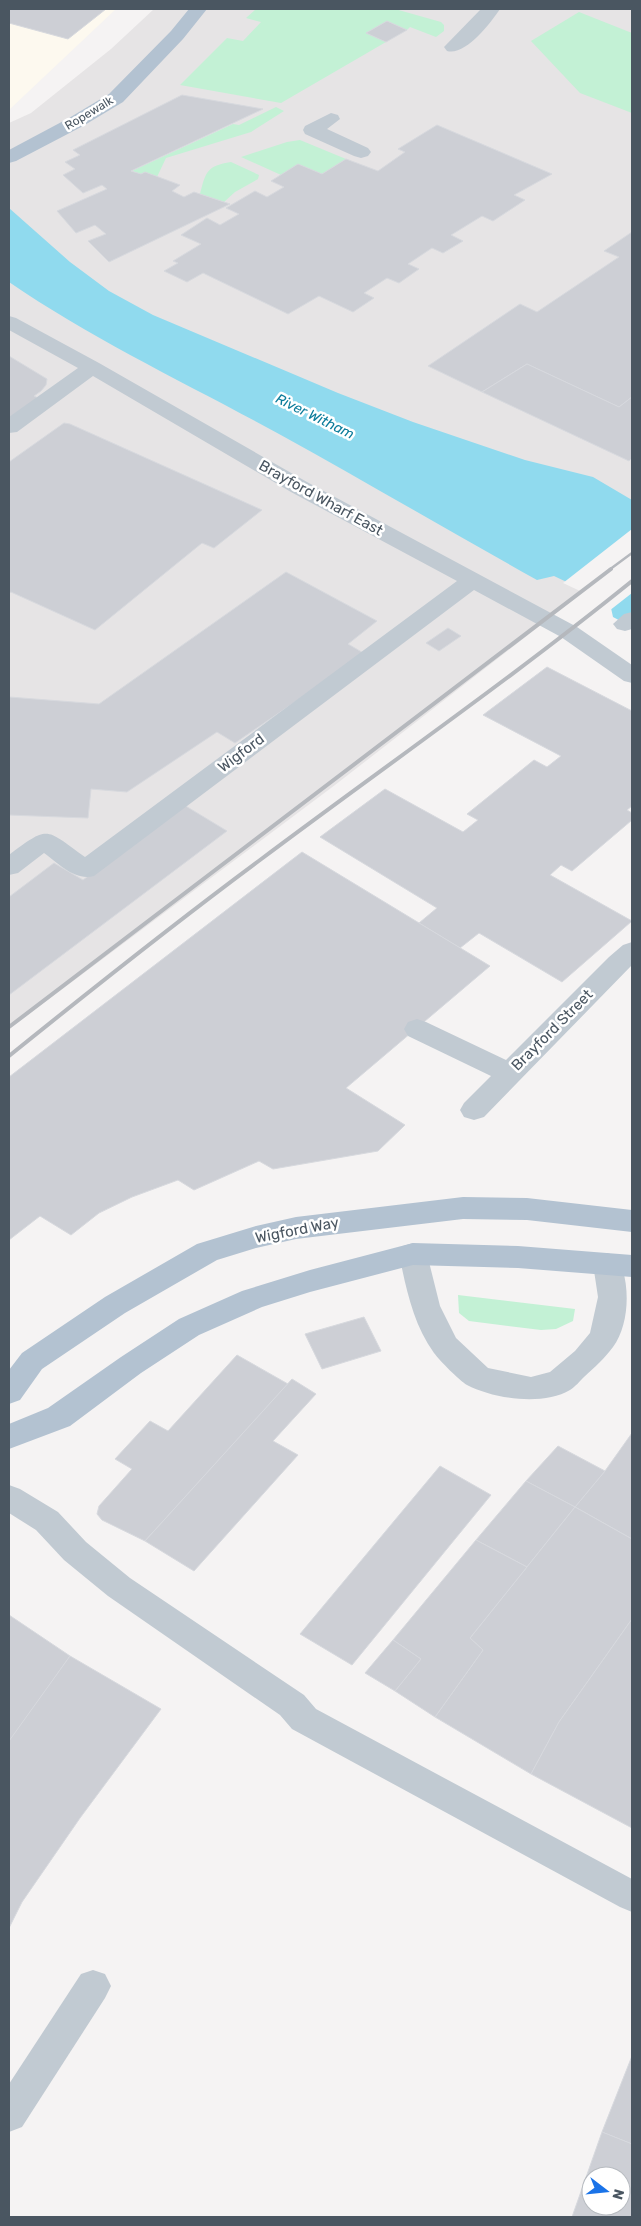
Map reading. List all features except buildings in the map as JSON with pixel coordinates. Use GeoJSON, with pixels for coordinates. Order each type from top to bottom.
{"type":"FeatureCollection","features":[{"type":"Feature","properties":{"kind":"main road","name":"Ropewalk"},"geometry":{"type":"LineString","coordinates":[[9,157],[76,122],[116,98],[177,35],[198,9]]}},
{"type":"Feature","properties":{"kind":"main road","name":"Wigford Way"},"geometry":{"type":"LineString","coordinates":[[9,1392],[32,1362],[107,1310],[207,1252],[256,1237],[296,1228],[463,1208],[527,1209],[632,1221]]}},
{"type":"Feature","properties":{"kind":"main road"},"geometry":{"type":"LineString","coordinates":[[9,1437],[59,1417],[131,1365],[189,1327],[252,1299],[310,1281],[413,1254],[518,1257],[620,1265]]}},
{"type":"Feature","properties":{"kind":"street"},"geometry":{"type":"LineString","coordinates":[[453,47],[466,37],[491,9]]}},
{"type":"Feature","properties":{"kind":"street"},"geometry":{"type":"LineString","coordinates":[[331,119],[312,130],[361,152]]}},
{"type":"Feature","properties":{"kind":"street","name":"Brayford Wharf East"},"geometry":{"type":"LineString","coordinates":[[9,322],[92,367],[298,487],[569,632],[632,676]]}},
{"type":"Feature","properties":{"kind":"street"},"geometry":{"type":"LineString","coordinates":[[9,428],[92,367]]}},
{"type":"Feature","properties":{"kind":"street","name":"Wigford"},"geometry":{"type":"LineString","coordinates":[[9,867],[44,841],[85,870],[473,580]]}},
{"type":"Feature","properties":{"kind":"street","name":"Brayford Street"},"geometry":{"type":"LineString","coordinates":[[474,1110],[632,951]]}},
{"type":"Feature","properties":{"kind":"street"},"geometry":{"type":"LineString","coordinates":[[417,1029],[510,1073]]}},
{"type":"Feature","properties":{"kind":"street"},"geometry":{"type":"LineString","coordinates":[[413,1254],[425,1306],[445,1346],[477,1376],[497,1383],[531,1389],[560,1382],[585,1359],[602,1338],[610,1314],[620,1265]]}},
{"type":"Feature","properties":{"kind":"street"},"geometry":{"type":"LineString","coordinates":[[9,1498],[47,1521],[75,1552],[119,1587],[292,1705],[304,1719],[632,1896]]}},
{"type":"Feature","properties":{"kind":"street"},"geometry":{"type":"LineString","coordinates":[[9,2115],[93,1986]]}},
{"type":"Feature","properties":{"kind":"shaded area"},"geometry":{"type":"Polygon","coordinates":[[[9,9],[116,9],[9,110],[9,9]]]}},
{"type":"Feature","properties":{"kind":"shaded area"},"geometry":{"type":"Polygon","coordinates":[[[154,9],[632,9],[632,554],[335,785],[9,1029],[9,123],[31,113],[111,49],[154,9]]]}},
{"type":"Feature","properties":{"kind":"green space"},"geometry":{"type":"Polygon","coordinates":[[[256,9],[395,9],[441,22],[444,25],[444,31],[436,37],[410,27],[407,30],[387,21],[366,33],[386,42],[281,103],[180,85],[227,38],[243,41],[261,22],[246,18],[256,9]]]}},
{"type":"Feature","properties":{"kind":"green space"},"geometry":{"type":"Polygon","coordinates":[[[579,12],[632,33],[632,113],[580,93],[531,41],[579,12]]]}},
{"type":"Feature","properties":{"kind":"green space"},"geometry":{"type":"Polygon","coordinates":[[[276,107],[284,111],[251,132],[166,158],[157,177],[145,172],[141,174],[132,171],[233,124],[239,125],[276,107]]]}},
{"type":"Feature","properties":{"kind":"green space"},"geometry":{"type":"Polygon","coordinates":[[[300,140],[346,159],[322,174],[281,175],[241,157],[287,142],[300,140]]]}},
{"type":"Feature","properties":{"kind":"green space"},"geometry":{"type":"Polygon","coordinates":[[[231,162],[259,175],[258,179],[235,192],[224,202],[200,194],[209,171],[217,165],[231,162]]]}},
{"type":"Feature","properties":{"kind":"green space"},"geometry":{"type":"Polygon","coordinates":[[[458,1295],[575,1309],[573,1321],[556,1329],[541,1330],[469,1321],[459,1313],[458,1295]]]}},
{"type":"Feature","properties":{"kind":"water","name":"River Witham"},"geometry":{"type":"Polygon","coordinates":[[[9,208],[70,262],[109,291],[153,315],[338,393],[413,422],[525,460],[593,477],[632,500],[632,627],[613,617],[611,608],[615,605],[554,576],[537,580],[279,434],[108,343],[9,282],[9,208]]]}},
{"type":"Feature","properties":{"kind":"pier"},"geometry":{"type":"Polygon","coordinates":[[[632,529],[632,593],[609,611],[610,605],[563,583],[632,529]]]}},
{"type":"Feature","properties":{"kind":"railway"},"geometry":{"type":"LineString","coordinates":[[609,570],[632,553]]}},
{"type":"Feature","properties":{"kind":"railway"},"geometry":{"type":"LineString","coordinates":[[9,1027],[611,569]]}},
{"type":"Feature","properties":{"kind":"railway"},"geometry":{"type":"LineString","coordinates":[[9,1056],[197,908],[494,687],[632,581]]}}]}
